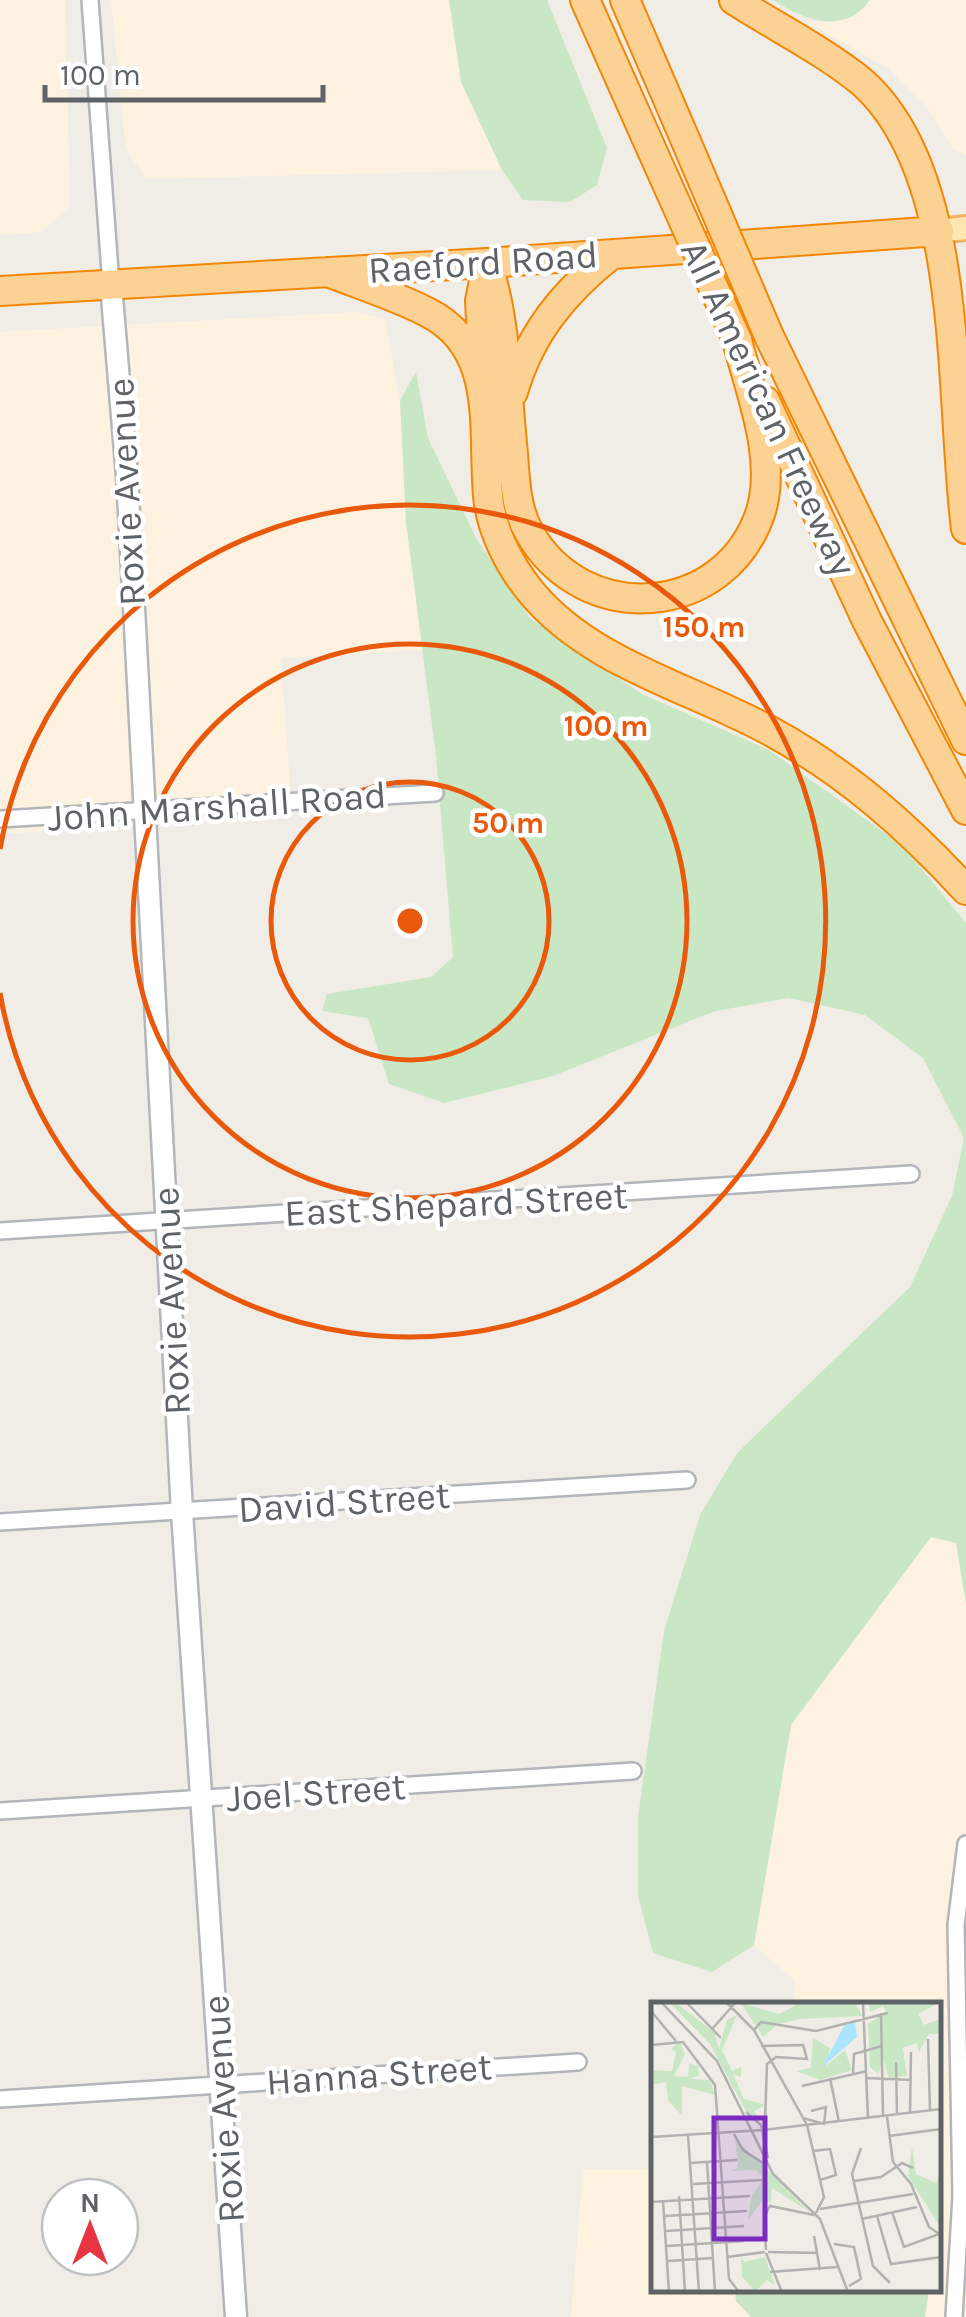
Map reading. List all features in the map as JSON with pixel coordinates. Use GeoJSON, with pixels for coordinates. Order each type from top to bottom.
{"type":"FeatureCollection","features":[{"type":"Feature","properties":{"kind":"highway","name":"All American Freeway"},"geometry":{"type":"LineString","coordinates":[[585,0],[867,621],[966,810]]}},
{"type":"Feature","properties":{"kind":"highway","name":"All American Freeway"},"geometry":{"type":"LineString","coordinates":[[624,0],[770,336],[966,740]]}},
{"type":"Feature","properties":{"kind":"highway"},"geometry":{"type":"LineString","coordinates":[[734,0],[860,81],[882,103],[904,129],[953,230],[947,278],[956,452],[966,529]]}},
{"type":"Feature","properties":{"kind":"highway","name":"Raeford Road"},"geometry":{"type":"LineString","coordinates":[[0,290],[488,263],[953,230]]}},
{"type":"Feature","properties":{"kind":"highway"},"geometry":{"type":"LineString","coordinates":[[509,408],[521,364],[543,323],[564,296],[612,254]]}},
{"type":"Feature","properties":{"kind":"highway"},"geometry":{"type":"LineString","coordinates":[[488,263],[499,300],[516,492],[528,530],[550,559],[574,577],[627,601],[653,601],[691,590],[716,576],[752,532],[764,493],[762,443],[737,340]]}},
{"type":"Feature","properties":{"kind":"highway"},"geometry":{"type":"LineString","coordinates":[[488,263],[480,301],[492,515],[509,560],[542,604],[582,638],[819,759],[896,818],[966,890]]}},
{"type":"Feature","properties":{"kind":"highway"},"geometry":{"type":"LineString","coordinates":[[328,272],[428,312],[450,328],[469,353],[484,384]]}},
{"type":"Feature","properties":{"kind":"street"},"geometry":{"type":"LineString","coordinates":[[90,0],[111,284]]}},
{"type":"Feature","properties":{"kind":"street","name":"Roxie Avenue"},"geometry":{"type":"LineString","coordinates":[[111,284],[127,476],[182,1512],[236,2317]]}},
{"type":"Feature","properties":{"kind":"street","name":"John Marshall Road"},"geometry":{"type":"LineString","coordinates":[[0,819],[434,793]]}},
{"type":"Feature","properties":{"kind":"street","name":"East Shepard Street"},"geometry":{"type":"LineString","coordinates":[[0,1231],[911,1174]]}},
{"type":"Feature","properties":{"kind":"street","name":"David Street"},"geometry":{"type":"LineString","coordinates":[[0,1522],[687,1480]]}},
{"type":"Feature","properties":{"kind":"street","name":"Joel Street"},"geometry":{"type":"LineString","coordinates":[[0,1811],[633,1771]]}},
{"type":"Feature","properties":{"kind":"street"},"geometry":{"type":"LineString","coordinates":[[954,2317],[961,2196],[956,1925],[966,1844]]}},
{"type":"Feature","properties":{"kind":"street","name":"Hanna Street"},"geometry":{"type":"LineString","coordinates":[[0,2099],[578,2062]]}},
{"type":"Feature","properties":{"kind":"shaded area"},"geometry":{"type":"Polygon","coordinates":[[[0,0],[65,0],[70,206],[41,232],[0,235],[0,0]]]}},
{"type":"Feature","properties":{"kind":"shaded area"},"geometry":{"type":"Polygon","coordinates":[[[111,0],[450,0],[461,82],[502,170],[146,179],[126,149],[111,0]]]}},
{"type":"Feature","properties":{"kind":"shaded area"},"geometry":{"type":"Polygon","coordinates":[[[870,0],[966,0],[966,155],[953,149],[928,109],[888,68],[806,22],[834,21],[863,9],[870,0]]]}},
{"type":"Feature","properties":{"kind":"shaded area"},"geometry":{"type":"Polygon","coordinates":[[[356,312],[385,319],[400,400],[406,522],[425,650],[281,658],[292,815],[0,834],[0,332],[356,312]]]}},
{"type":"Feature","properties":{"kind":"shaded area"},"geometry":{"type":"Polygon","coordinates":[[[966,1524],[966,2317],[925,2317],[929,2292],[941,2292],[941,2002],[794,2002],[795,1981],[754,1945],[791,1725],[931,1537],[966,1524]]]}},
{"type":"Feature","properties":{"kind":"shaded area"},"geometry":{"type":"Polygon","coordinates":[[[583,2169],[651,2169],[651,2292],[735,2292],[736,2301],[751,2317],[571,2317],[583,2169]]]}},
{"type":"Feature","properties":{"kind":"green space"},"geometry":{"type":"Polygon","coordinates":[[[449,0],[547,0],[607,148],[597,185],[570,202],[523,200],[502,170],[461,82],[449,0]]]}},
{"type":"Feature","properties":{"kind":"green space"},"geometry":{"type":"Polygon","coordinates":[[[773,0],[870,0],[848,18],[823,21],[773,0]]]}},
{"type":"Feature","properties":{"kind":"green space"},"geometry":{"type":"Polygon","coordinates":[[[416,372],[428,438],[476,538],[530,618],[642,694],[769,750],[903,846],[966,923],[966,1604],[956,1543],[931,1537],[791,1725],[754,1945],[712,1972],[653,1953],[638,1896],[638,1818],[664,1631],[700,1515],[738,1452],[910,1287],[952,1196],[964,1138],[923,1058],[865,1015],[789,998],[715,1011],[553,1076],[444,1103],[389,1084],[368,1018],[322,1011],[327,994],[431,977],[453,957],[436,756],[406,522],[400,400],[416,372]]]}},
{"type":"Feature","properties":{"kind":"green space"},"geometry":{"type":"Polygon","coordinates":[[[735,2292],[929,2292],[925,2317],[751,2317],[736,2301],[735,2292]]]}}]}
